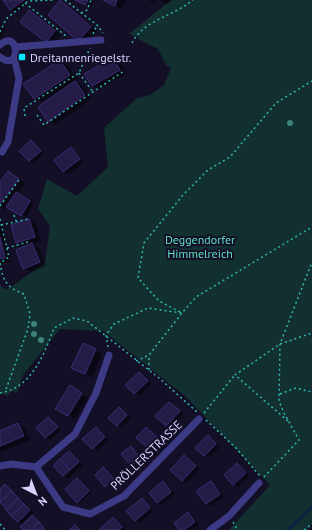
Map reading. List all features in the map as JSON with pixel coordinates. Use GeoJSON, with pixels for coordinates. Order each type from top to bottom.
{"type":"FeatureCollection","features":[{"type":"Feature","properties":{"kind":"street"},"geometry":{"type":"LineString","coordinates":[[0,45],[7,41],[13,43],[16,47],[14,58],[19,78],[8,142],[2,152]]}},
{"type":"Feature","properties":{"kind":"street"},"geometry":{"type":"LineString","coordinates":[[16,47],[97,41]]}},
{"type":"Feature","properties":{"kind":"street"},"geometry":{"type":"LineString","coordinates":[[0,57],[8,60],[14,58]]}},
{"type":"Feature","properties":{"kind":"street"},"geometry":{"type":"LineString","coordinates":[[0,466],[11,464],[36,467],[75,434],[96,393],[109,355]]}},
{"type":"Feature","properties":{"kind":"street","name":"PRÖLLERSTRASSE"},"geometry":{"type":"LineString","coordinates":[[36,467],[63,507],[90,514],[124,496],[200,417]]}},
{"type":"Feature","properties":{"kind":"street"},"geometry":{"type":"LineString","coordinates":[[210,530],[228,516],[259,483]]}},
{"type":"Feature","properties":{"kind":"path"},"geometry":{"type":"LineString","coordinates":[[0,32],[6,19],[28,1],[53,0]]}},
{"type":"Feature","properties":{"kind":"path"},"geometry":{"type":"LineString","coordinates":[[64,0],[96,25]]}},
{"type":"Feature","properties":{"kind":"path"},"geometry":{"type":"LineString","coordinates":[[81,13],[86,10],[90,0]]}},
{"type":"Feature","properties":{"kind":"path"},"geometry":{"type":"LineString","coordinates":[[132,43],[136,35],[141,30],[176,12],[192,0]]}},
{"type":"Feature","properties":{"kind":"path"},"geometry":{"type":"LineString","coordinates":[[25,3],[58,29]]}},
{"type":"Feature","properties":{"kind":"path"},"geometry":{"type":"LineString","coordinates":[[25,116],[24,108],[79,73],[97,41]]}},
{"type":"Feature","properties":{"kind":"path"},"geometry":{"type":"LineString","coordinates":[[37,115],[44,125],[124,71]]}},
{"type":"Feature","properties":{"kind":"path"},"geometry":{"type":"LineString","coordinates":[[79,73],[93,92]]}},
{"type":"Feature","properties":{"kind":"path"},"geometry":{"type":"LineString","coordinates":[[182,313],[159,301],[138,278],[144,243],[183,195],[208,170],[230,157],[276,103],[312,81]]}},
{"type":"Feature","properties":{"kind":"path"},"geometry":{"type":"LineString","coordinates":[[0,206],[19,180]]}},
{"type":"Feature","properties":{"kind":"path"},"geometry":{"type":"LineString","coordinates":[[14,215],[16,221]]}},
{"type":"Feature","properties":{"kind":"path"},"geometry":{"type":"LineString","coordinates":[[0,219],[9,258],[0,263],[3,279],[15,291],[24,294],[30,314],[28,329],[4,393]]}},
{"type":"Feature","properties":{"kind":"path"},"geometry":{"type":"LineString","coordinates":[[1,225],[28,219]]}},
{"type":"Feature","properties":{"kind":"path"},"geometry":{"type":"LineString","coordinates":[[136,361],[149,355],[196,297],[312,227]]}},
{"type":"Feature","properties":{"kind":"path"},"geometry":{"type":"LineString","coordinates":[[7,248],[28,242]]}},
{"type":"Feature","properties":{"kind":"path"},"geometry":{"type":"LineString","coordinates":[[0,393],[4,393],[25,381],[41,361],[54,328],[73,318],[87,320],[149,370],[236,448],[262,479],[299,440],[279,401],[280,344],[312,262]]}},
{"type":"Feature","properties":{"kind":"path"},"geometry":{"type":"LineString","coordinates":[[109,355],[106,335],[114,324],[148,308],[182,313]]}},
{"type":"Feature","properties":{"kind":"path"},"geometry":{"type":"LineString","coordinates":[[200,417],[235,375],[280,344],[312,333]]}},
{"type":"Feature","properties":{"kind":"path"},"geometry":{"type":"LineString","coordinates":[[149,355],[149,370]]}},
{"type":"Feature","properties":{"kind":"path"},"geometry":{"type":"LineString","coordinates":[[235,375],[291,424]]}},
{"type":"Feature","properties":{"kind":"path"},"geometry":{"type":"LineString","coordinates":[[280,394],[296,388],[312,392]]}},
{"type":"Feature","properties":{"kind":"path"},"geometry":{"type":"LineString","coordinates":[[0,524],[5,530]]}},
{"type":"Feature","properties":{"kind":"path"},"geometry":{"type":"LineString","coordinates":[[304,530],[312,524]]}},
{"type":"Feature","properties":{"kind":"path"},"geometry":{"type":"LineString","coordinates":[[233,530],[236,527]]}},
{"type":"Feature","properties":{"kind":"green space","name":"Deggendorfer Himmelreich"},"geometry":{"type":"Polygon","coordinates":[[[171,0],[312,0],[312,524],[307,530],[229,530],[270,485],[185,396],[103,331],[60,329],[23,375],[17,393],[11,391],[7,396],[0,393],[0,285],[6,290],[45,263],[50,226],[38,209],[47,179],[77,196],[108,167],[104,128],[137,98],[150,95],[164,85],[171,68],[166,65],[158,49],[138,39],[138,37],[129,34],[171,0]]]}},
{"type":"Feature","properties":{"kind":"building"},"geometry":{"type":"Polygon","coordinates":[[[3,0],[24,0],[10,10],[3,0]]]}},
{"type":"Feature","properties":{"kind":"building"},"geometry":{"type":"Polygon","coordinates":[[[60,0],[91,27],[78,41],[48,15],[60,0]]]}},
{"type":"Feature","properties":{"kind":"building"},"geometry":{"type":"Polygon","coordinates":[[[75,0],[88,0],[85,5],[75,0]]]}},
{"type":"Feature","properties":{"kind":"building"},"geometry":{"type":"Polygon","coordinates":[[[103,0],[117,0],[115,6],[103,0]]]}},
{"type":"Feature","properties":{"kind":"building"},"geometry":{"type":"Polygon","coordinates":[[[29,10],[55,31],[46,42],[20,22],[29,10]]]}},
{"type":"Feature","properties":{"kind":"building"},"geometry":{"type":"Polygon","coordinates":[[[113,57],[120,70],[92,86],[84,74],[113,57]]]}},
{"type":"Feature","properties":{"kind":"building"},"geometry":{"type":"Polygon","coordinates":[[[60,60],[70,75],[34,99],[23,84],[60,60]]]}},
{"type":"Feature","properties":{"kind":"building"},"geometry":{"type":"Polygon","coordinates":[[[75,81],[85,95],[48,122],[38,107],[75,81]]]}},
{"type":"Feature","properties":{"kind":"building"},"geometry":{"type":"Polygon","coordinates":[[[31,140],[41,151],[29,161],[19,151],[31,140]]]}},
{"type":"Feature","properties":{"kind":"building"},"geometry":{"type":"Polygon","coordinates":[[[71,147],[80,159],[63,172],[54,160],[71,147]]]}},
{"type":"Feature","properties":{"kind":"building"},"geometry":{"type":"Polygon","coordinates":[[[8,171],[19,179],[0,204],[0,182],[8,171]]]}},
{"type":"Feature","properties":{"kind":"building"},"geometry":{"type":"Polygon","coordinates":[[[16,192],[30,201],[21,216],[6,207],[16,192]]]}},
{"type":"Feature","properties":{"kind":"building"},"geometry":{"type":"Polygon","coordinates":[[[29,219],[35,237],[16,243],[11,225],[29,219]]]}},
{"type":"Feature","properties":{"kind":"building"},"geometry":{"type":"Polygon","coordinates":[[[0,237],[5,258],[0,259],[0,237]]]}},
{"type":"Feature","properties":{"kind":"building"},"geometry":{"type":"Polygon","coordinates":[[[32,243],[40,262],[23,269],[16,250],[32,243]]]}},
{"type":"Feature","properties":{"kind":"building"},"geometry":{"type":"Polygon","coordinates":[[[83,343],[96,349],[85,374],[71,368],[83,343]]]}},
{"type":"Feature","properties":{"kind":"building"},"geometry":{"type":"Polygon","coordinates":[[[139,372],[148,381],[134,394],[125,385],[139,372]]]}},
{"type":"Feature","properties":{"kind":"building"},"geometry":{"type":"Polygon","coordinates":[[[70,385],[82,393],[68,416],[55,409],[70,385]]]}},
{"type":"Feature","properties":{"kind":"building"},"geometry":{"type":"Polygon","coordinates":[[[169,402],[180,411],[166,426],[155,416],[169,402]]]}},
{"type":"Feature","properties":{"kind":"building"},"geometry":{"type":"Polygon","coordinates":[[[119,407],[127,415],[117,426],[108,418],[119,407]]]}},
{"type":"Feature","properties":{"kind":"building"},"geometry":{"type":"Polygon","coordinates":[[[48,417],[58,427],[45,438],[36,428],[48,417]]]}},
{"type":"Feature","properties":{"kind":"building"},"geometry":{"type":"Polygon","coordinates":[[[18,423],[24,436],[0,446],[0,431],[18,423]]]}},
{"type":"Feature","properties":{"kind":"building"},"geometry":{"type":"Polygon","coordinates":[[[96,427],[105,437],[92,449],[82,439],[96,427]]]}},
{"type":"Feature","properties":{"kind":"building"},"geometry":{"type":"Polygon","coordinates":[[[146,427],[158,438],[148,448],[136,438],[146,427]]]}},
{"type":"Feature","properties":{"kind":"building"},"geometry":{"type":"Polygon","coordinates":[[[208,435],[216,444],[204,456],[195,448],[208,435]]]}},
{"type":"Feature","properties":{"kind":"building"},"geometry":{"type":"Polygon","coordinates":[[[131,446],[140,458],[131,466],[121,454],[131,446]]]}},
{"type":"Feature","properties":{"kind":"building"},"geometry":{"type":"Polygon","coordinates":[[[69,451],[79,462],[70,470],[60,459],[69,451]]]}},
{"type":"Feature","properties":{"kind":"building"},"geometry":{"type":"Polygon","coordinates":[[[184,455],[196,466],[182,481],[170,470],[184,455]]]}},
{"type":"Feature","properties":{"kind":"building"},"geometry":{"type":"Polygon","coordinates":[[[60,459],[70,470],[63,476],[53,466],[60,459]]]}},
{"type":"Feature","properties":{"kind":"building"},"geometry":{"type":"Polygon","coordinates":[[[237,463],[246,473],[233,485],[224,475],[237,463]]]}},
{"type":"Feature","properties":{"kind":"building"},"geometry":{"type":"Polygon","coordinates":[[[103,467],[114,479],[105,487],[95,475],[103,467]]]}},
{"type":"Feature","properties":{"kind":"building"},"geometry":{"type":"Polygon","coordinates":[[[77,478],[89,491],[77,503],[65,489],[77,478]]]}},
{"type":"Feature","properties":{"kind":"building"},"geometry":{"type":"Polygon","coordinates":[[[163,481],[171,492],[157,503],[149,493],[163,481]]]}},
{"type":"Feature","properties":{"kind":"building"},"geometry":{"type":"Polygon","coordinates":[[[211,481],[220,494],[206,504],[196,491],[211,481]]]}},
{"type":"Feature","properties":{"kind":"building"},"geometry":{"type":"Polygon","coordinates":[[[5,484],[12,491],[0,502],[0,489],[5,484]]]}},
{"type":"Feature","properties":{"kind":"building"},"geometry":{"type":"Polygon","coordinates":[[[12,491],[18,498],[6,510],[0,502],[12,491]]]}},
{"type":"Feature","properties":{"kind":"building"},"geometry":{"type":"Polygon","coordinates":[[[18,498],[24,504],[11,516],[6,510],[18,498]]]}},
{"type":"Feature","properties":{"kind":"building"},"geometry":{"type":"Polygon","coordinates":[[[142,498],[150,508],[135,521],[126,511],[142,498]]]}},
{"type":"Feature","properties":{"kind":"building"},"geometry":{"type":"Polygon","coordinates":[[[24,504],[30,510],[18,522],[11,516],[24,504]]]}},
{"type":"Feature","properties":{"kind":"building"},"geometry":{"type":"Polygon","coordinates":[[[188,512],[195,522],[184,530],[179,530],[174,523],[188,512]]]}},
{"type":"Feature","properties":{"kind":"building"},"geometry":{"type":"Polygon","coordinates":[[[32,515],[39,522],[31,530],[23,530],[20,527],[32,515]]]}},
{"type":"Feature","properties":{"kind":"building"},"geometry":{"type":"Polygon","coordinates":[[[113,517],[122,527],[119,530],[99,530],[113,517]]]}},
{"type":"Feature","properties":{"kind":"building"},"geometry":{"type":"Polygon","coordinates":[[[39,522],[45,529],[31,530],[39,522]]]}},
{"type":"Feature","properties":{"kind":"building"},"geometry":{"type":"Polygon","coordinates":[[[75,525],[80,530],[69,530],[75,525]]]}},
{"type":"Feature","properties":{"kind":"waterway"},"geometry":{"type":"LineString","coordinates":[[288,530],[312,507]]}},
{"type":"Feature","properties":{"kind":"place","name":"Dreitannenriegelstr."},"geometry":{"type":"Point","coordinates":[22,57]}}]}
